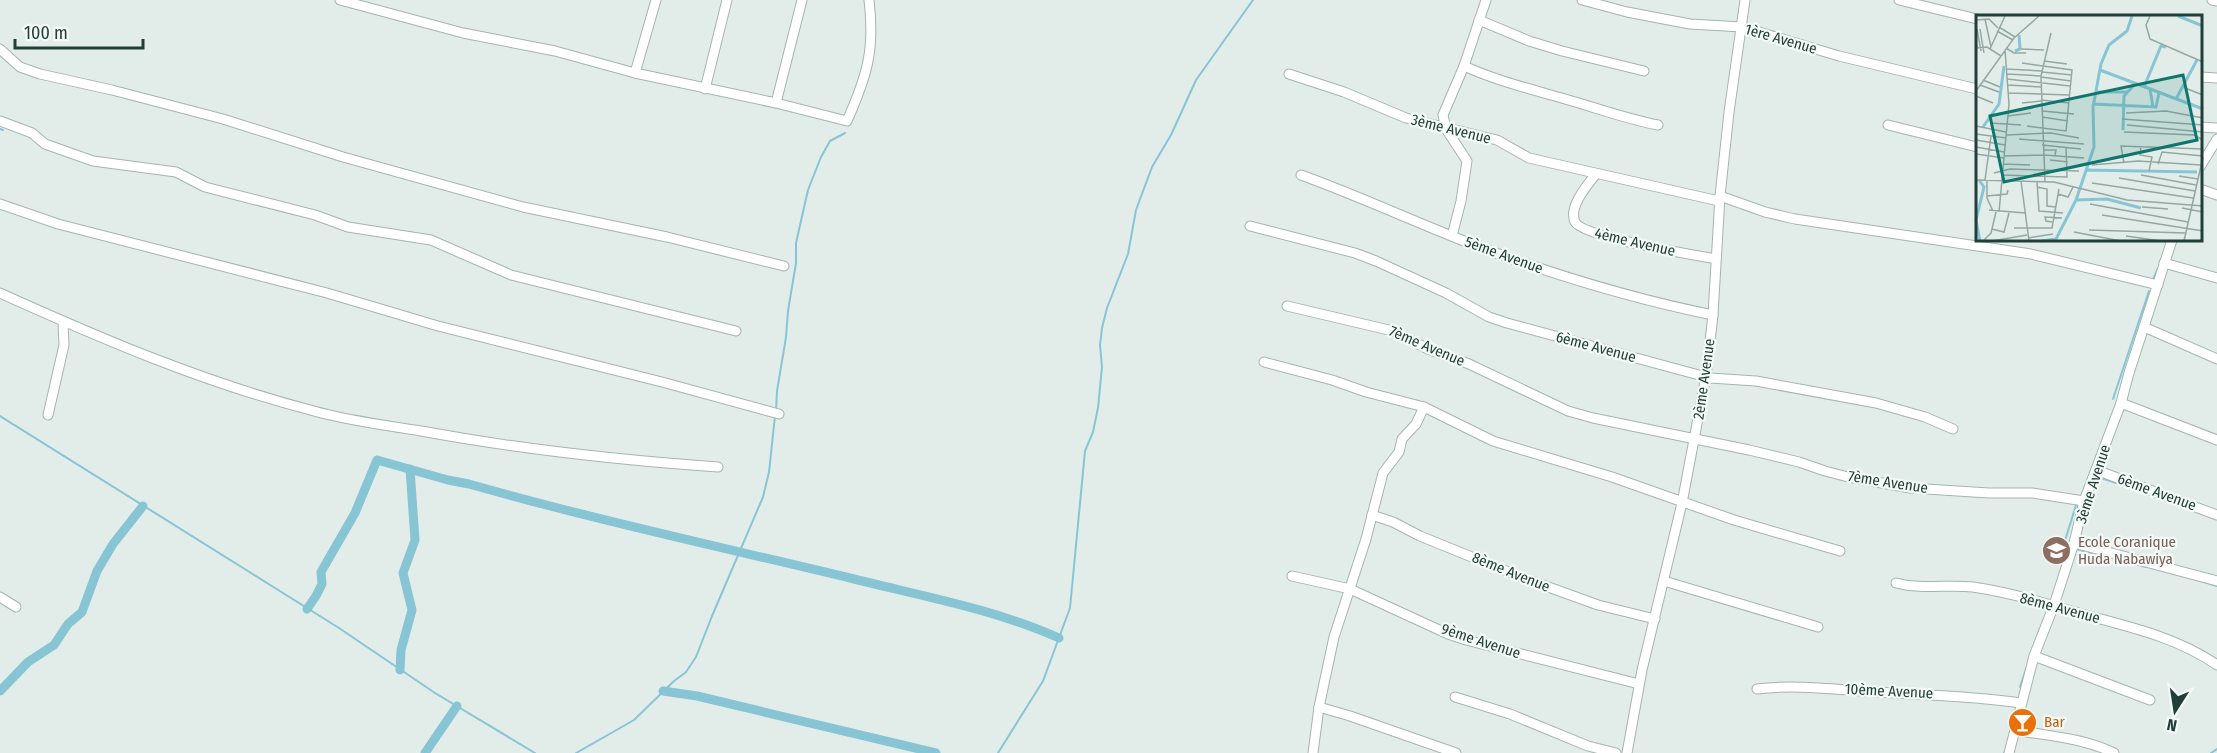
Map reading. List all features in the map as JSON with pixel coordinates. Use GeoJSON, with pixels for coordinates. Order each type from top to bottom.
{"type":"FeatureCollection","features":[{"type":"Feature","properties":{"kind":"street"},"geometry":{"type":"LineString","coordinates":[[340,0],[463,33],[555,51],[635,73],[847,122],[867,71],[871,53],[872,25],[869,0]]}},
{"type":"Feature","properties":{"kind":"street"},"geometry":{"type":"LineString","coordinates":[[635,73],[656,0]]}},
{"type":"Feature","properties":{"kind":"street"},"geometry":{"type":"LineString","coordinates":[[705,89],[727,0]]}},
{"type":"Feature","properties":{"kind":"street"},"geometry":{"type":"LineString","coordinates":[[776,104],[802,0]]}},
{"type":"Feature","properties":{"kind":"street"},"geometry":{"type":"LineString","coordinates":[[1452,236],[1461,201],[1467,160],[1446,129],[1443,115],[1464,66],[1486,0]]}},
{"type":"Feature","properties":{"kind":"street","name":"1ère Avenue"},"geometry":{"type":"LineString","coordinates":[[1582,0],[1627,12],[1690,24],[1742,27],[1839,56],[1976,89]]}},
{"type":"Feature","properties":{"kind":"street","name":"2ème Avenue"},"geometry":{"type":"LineString","coordinates":[[1627,753],[1639,684],[1682,503],[1706,376],[1713,315],[1719,199],[1745,0]]}},
{"type":"Feature","properties":{"kind":"street"},"geometry":{"type":"LineString","coordinates":[[1899,0],[1976,19]]}},
{"type":"Feature","properties":{"kind":"street"},"geometry":{"type":"LineString","coordinates":[[2211,0],[2217,1]]}},
{"type":"Feature","properties":{"kind":"street"},"geometry":{"type":"LineString","coordinates":[[1479,20],[1529,41],[1644,71]]}},
{"type":"Feature","properties":{"kind":"street"},"geometry":{"type":"LineString","coordinates":[[0,49],[20,67],[40,74],[223,118],[343,157],[523,207],[667,237],[784,266]]}},
{"type":"Feature","properties":{"kind":"street"},"geometry":{"type":"LineString","coordinates":[[1464,66],[1523,88],[1659,125]]}},
{"type":"Feature","properties":{"kind":"street","name":"3ème Avenue"},"geometry":{"type":"LineString","coordinates":[[1289,74],[1344,92],[1406,118],[1504,143],[1529,158],[1719,199],[1795,219],[2031,254],[2158,285]]}},
{"type":"Feature","properties":{"kind":"street"},"geometry":{"type":"LineString","coordinates":[[2202,77],[2217,78]]}},
{"type":"Feature","properties":{"kind":"street"},"geometry":{"type":"LineString","coordinates":[[0,121],[26,129],[45,144],[82,158],[176,172],[205,187],[315,215],[348,227],[431,240],[511,275],[736,331]]}},
{"type":"Feature","properties":{"kind":"street"},"geometry":{"type":"LineString","coordinates":[[1887,124],[1976,147]]}},
{"type":"Feature","properties":{"kind":"street"},"geometry":{"type":"LineString","coordinates":[[2202,127],[2217,128]]}},
{"type":"Feature","properties":{"kind":"street"},"geometry":{"type":"LineString","coordinates":[[2202,164],[2217,139]]}},
{"type":"Feature","properties":{"kind":"street","name":"4ème Avenue"},"geometry":{"type":"LineString","coordinates":[[1596,174],[1581,193],[1573,217],[1582,229],[1716,259]]}},
{"type":"Feature","properties":{"kind":"street","name":"5ème Avenue"},"geometry":{"type":"LineString","coordinates":[[1301,175],[1452,236],[1586,285],[1648,302],[1713,315]]}},
{"type":"Feature","properties":{"kind":"street"},"geometry":{"type":"LineString","coordinates":[[2202,190],[2217,195]]}},
{"type":"Feature","properties":{"kind":"street"},"geometry":{"type":"LineString","coordinates":[[0,204],[58,224],[327,293],[438,326],[662,382],[776,414]]}},
{"type":"Feature","properties":{"kind":"street","name":"6ème Avenue"},"geometry":{"type":"LineString","coordinates":[[1250,226],[1376,261],[1498,320],[1717,380],[1755,381],[1857,399],[1925,417],[1953,429]]}},
{"type":"Feature","properties":{"kind":"street","name":"3ème Avenue"},"geometry":{"type":"LineString","coordinates":[[2009,753],[2034,656],[2054,605],[2085,501],[2121,404],[2171,242]]}},
{"type":"Feature","properties":{"kind":"street"},"geometry":{"type":"LineString","coordinates":[[2164,263],[2217,278]]}},
{"type":"Feature","properties":{"kind":"street"},"geometry":{"type":"LineString","coordinates":[[0,293],[63,322],[230,387],[316,412],[505,446],[718,467]]}},
{"type":"Feature","properties":{"kind":"street","name":"7ème Avenue"},"geometry":{"type":"LineString","coordinates":[[1287,306],[1393,331],[1428,349],[1469,363],[1568,411],[1593,418],[1799,462],[1836,474],[1910,488],[2032,493],[2085,501]]}},
{"type":"Feature","properties":{"kind":"street"},"geometry":{"type":"LineString","coordinates":[[48,415],[64,345],[63,322]]}},
{"type":"Feature","properties":{"kind":"street"},"geometry":{"type":"LineString","coordinates":[[2144,327],[2217,359]]}},
{"type":"Feature","properties":{"kind":"street"},"geometry":{"type":"LineString","coordinates":[[1264,362],[1424,407],[1493,441],[1612,477],[1682,503],[1840,551]]}},
{"type":"Feature","properties":{"kind":"street"},"geometry":{"type":"LineString","coordinates":[[2121,404],[2217,440]]}},
{"type":"Feature","properties":{"kind":"street"},"geometry":{"type":"LineString","coordinates":[[1313,753],[1318,707],[1339,618],[1350,589],[1383,472],[1399,452],[1402,439],[1416,424],[1424,407]]}},
{"type":"Feature","properties":{"kind":"street","name":"6ème Avenue"},"geometry":{"type":"LineString","coordinates":[[2096,470],[2217,515]]}},
{"type":"Feature","properties":{"kind":"street","name":"8ème Avenue"},"geometry":{"type":"LineString","coordinates":[[1372,514],[1532,581],[1598,605],[1655,619]]}},
{"type":"Feature","properties":{"kind":"street"},"geometry":{"type":"LineString","coordinates":[[2074,543],[2217,581]]}},
{"type":"Feature","properties":{"kind":"street","name":"9ème Avenue"},"geometry":{"type":"LineString","coordinates":[[1293,576],[1350,589],[1448,634],[1554,664],[1639,684]]}},
{"type":"Feature","properties":{"kind":"street"},"geometry":{"type":"LineString","coordinates":[[1664,580],[1818,627]]}},
{"type":"Feature","properties":{"kind":"street","name":"8ème Avenue"},"geometry":{"type":"LineString","coordinates":[[1896,583],[1925,588],[1972,587],[2054,605],[2161,637],[2217,665]]}},
{"type":"Feature","properties":{"kind":"street"},"geometry":{"type":"LineString","coordinates":[[0,597],[16,607]]}},
{"type":"Feature","properties":{"kind":"street"},"geometry":{"type":"LineString","coordinates":[[2034,656],[2150,700]]}},
{"type":"Feature","properties":{"kind":"street","name":"10ème Avenue"},"geometry":{"type":"LineString","coordinates":[[1757,689],[1834,688],[1959,696],[2021,703]]}},
{"type":"Feature","properties":{"kind":"street"},"geometry":{"type":"LineString","coordinates":[[1455,697],[1510,714],[1581,744],[1616,753]]}},
{"type":"Feature","properties":{"kind":"street"},"geometry":{"type":"LineString","coordinates":[[1318,707],[1366,721],[1456,753]]}},
{"type":"Feature","properties":{"kind":"street"},"geometry":{"type":"LineString","coordinates":[[2015,730],[2069,739],[2098,746],[2114,753]]}},
{"type":"Feature","properties":{"kind":"waterway"},"geometry":{"type":"LineString","coordinates":[[998,753],[1043,681],[1070,608],[1085,451],[1093,432],[1098,408],[1102,367],[1100,345],[1102,328],[1107,308],[1128,254],[1136,210],[1152,167],[1171,135],[1196,80],[1253,0]]}},
{"type":"Feature","properties":{"kind":"waterway"},"geometry":{"type":"LineString","coordinates":[[776,411],[796,263],[796,243],[808,190],[830,141],[845,133]]}},
{"type":"Feature","properties":{"kind":"waterway"},"geometry":{"type":"LineString","coordinates":[[2152,282],[2158,268]]}},
{"type":"Feature","properties":{"kind":"waterway"},"geometry":{"type":"LineString","coordinates":[[2113,399],[2149,291]]}},
{"type":"Feature","properties":{"kind":"waterway"},"geometry":{"type":"LineString","coordinates":[[0,416],[339,628],[435,693],[535,753]]}},
{"type":"Feature","properties":{"kind":"waterway"},"geometry":{"type":"LineString","coordinates":[[576,753],[634,720],[686,672],[696,657],[763,497],[769,472],[775,416]]}},
{"type":"Feature","properties":{"kind":"waterway"},"geometry":{"type":"LineString","coordinates":[[307,609],[322,584],[321,572],[355,513],[377,460],[613,522],[958,604],[1009,619],[1059,638]]}},
{"type":"Feature","properties":{"kind":"waterway"},"geometry":{"type":"LineString","coordinates":[[400,670],[401,650],[412,610],[403,573],[415,540],[410,469]]}},
{"type":"Feature","properties":{"kind":"waterway"},"geometry":{"type":"LineString","coordinates":[[2098,477],[2135,489]]}},
{"type":"Feature","properties":{"kind":"waterway"},"geometry":{"type":"LineString","coordinates":[[2058,563],[2077,502]]}},
{"type":"Feature","properties":{"kind":"waterway"},"geometry":{"type":"LineString","coordinates":[[0,691],[28,662],[54,645],[68,624],[82,612],[97,571],[113,544],[143,506]]}},
{"type":"Feature","properties":{"kind":"waterway"},"geometry":{"type":"LineString","coordinates":[[2076,549],[2146,567]]}},
{"type":"Feature","properties":{"kind":"waterway"},"geometry":{"type":"LineString","coordinates":[[2201,581],[2217,586]]}},
{"type":"Feature","properties":{"kind":"waterway"},"geometry":{"type":"LineString","coordinates":[[2020,687],[2040,628]]}},
{"type":"Feature","properties":{"kind":"waterway"},"geometry":{"type":"LineString","coordinates":[[663,691],[697,696],[936,753]]}},
{"type":"Feature","properties":{"kind":"waterway"},"geometry":{"type":"LineString","coordinates":[[425,753],[457,706]]}},
{"type":"Feature","properties":{"kind":"waterway"},"geometry":{"type":"LineString","coordinates":[[2211,753],[2217,749]]}},
{"type":"Feature","properties":{"kind":"place","name":"Ecole Coranique Huda Nabawiya"},"geometry":{"type":"Point","coordinates":[2057,551]}},
{"type":"Feature","properties":{"kind":"place","name":"Bar"},"geometry":{"type":"Point","coordinates":[2023,722]}}]}
